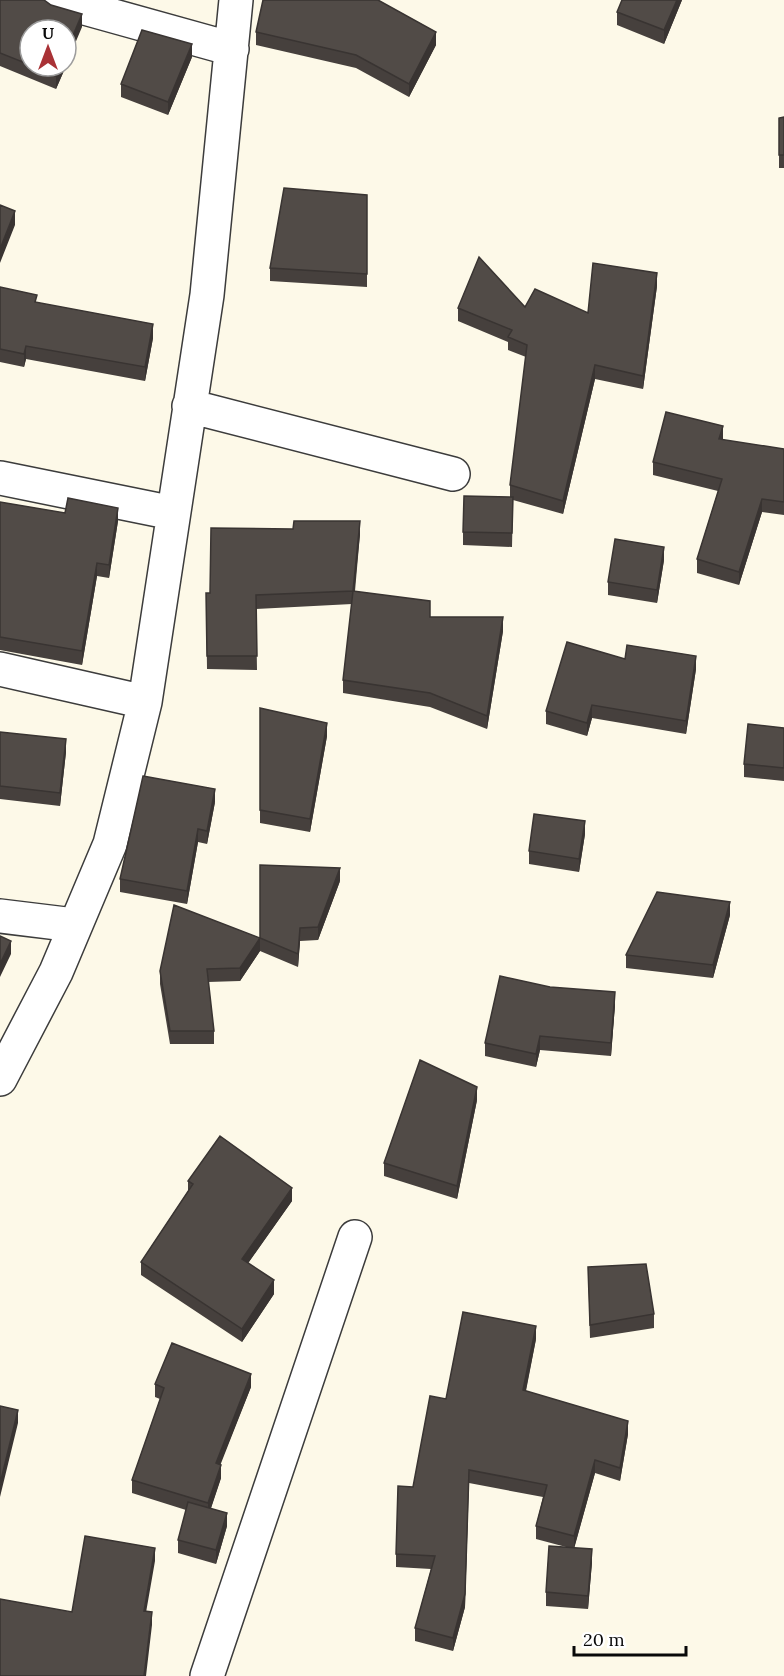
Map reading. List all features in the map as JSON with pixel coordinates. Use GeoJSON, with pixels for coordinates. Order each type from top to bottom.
{"type":"FeatureCollection","features":[{"type":"Feature","properties":{"kind":"street"},"geometry":{"type":"LineString","coordinates":[[56,0],[232,49]]}},
{"type":"Feature","properties":{"kind":"street"},"geometry":{"type":"LineString","coordinates":[[0,1079],[56,972],[110,844],[145,702],[207,295],[236,0]]}},
{"type":"Feature","properties":{"kind":"street"},"geometry":{"type":"LineString","coordinates":[[189,406],[453,474]]}},
{"type":"Feature","properties":{"kind":"street"},"geometry":{"type":"LineString","coordinates":[[0,478],[173,513]]}},
{"type":"Feature","properties":{"kind":"street"},"geometry":{"type":"LineString","coordinates":[[0,669],[145,702]]}},
{"type":"Feature","properties":{"kind":"street"},"geometry":{"type":"LineString","coordinates":[[0,916],[74,925]]}},
{"type":"Feature","properties":{"kind":"street"},"geometry":{"type":"LineString","coordinates":[[207,1676],[355,1237]]}},
{"type":"Feature","properties":{"kind":"building"},"geometry":{"type":"Polygon","coordinates":[[[0,0],[44,0],[51,5],[82,14],[78,24],[78,18],[18,18],[18,60],[0,53],[0,0]]]}},
{"type":"Feature","properties":{"kind":"building"},"geometry":{"type":"Polygon","coordinates":[[[263,0],[378,0],[436,32],[409,84],[356,55],[256,32],[263,0]]]}},
{"type":"Feature","properties":{"kind":"building"},"geometry":{"type":"Polygon","coordinates":[[[622,0],[677,0],[664,30],[617,12],[622,0]]]}},
{"type":"Feature","properties":{"kind":"building"},"geometry":{"type":"Polygon","coordinates":[[[142,30],[192,44],[168,102],[121,84],[142,30]]]}},
{"type":"Feature","properties":{"kind":"building"},"geometry":{"type":"Polygon","coordinates":[[[784,117],[784,155],[779,155],[779,118],[784,117]]]}},
{"type":"Feature","properties":{"kind":"building"},"geometry":{"type":"Polygon","coordinates":[[[284,188],[367,195],[367,274],[270,268],[284,188]]]}},
{"type":"Feature","properties":{"kind":"building"},"geometry":{"type":"Polygon","coordinates":[[[0,205],[15,211],[0,249],[0,205]]]}},
{"type":"Feature","properties":{"kind":"building"},"geometry":{"type":"Polygon","coordinates":[[[479,257],[525,307],[535,289],[588,313],[593,263],[657,273],[643,376],[595,365],[563,501],[510,485],[527,345],[508,337],[512,330],[458,308],[479,257]]]}},
{"type":"Feature","properties":{"kind":"building"},"geometry":{"type":"Polygon","coordinates":[[[0,287],[37,295],[35,302],[153,324],[145,367],[26,346],[24,354],[0,349],[0,287]]]}},
{"type":"Feature","properties":{"kind":"building"},"geometry":{"type":"Polygon","coordinates":[[[666,412],[723,426],[719,439],[784,449],[784,502],[762,499],[739,572],[697,559],[722,479],[653,462],[666,412]]]}},
{"type":"Feature","properties":{"kind":"building"},"geometry":{"type":"Polygon","coordinates":[[[464,496],[513,497],[512,533],[463,532],[464,496]]]}},
{"type":"Feature","properties":{"kind":"building"},"geometry":{"type":"Polygon","coordinates":[[[68,498],[118,508],[109,565],[97,563],[82,651],[0,637],[0,502],[65,513],[68,498]]]}},
{"type":"Feature","properties":{"kind":"building"},"geometry":{"type":"Polygon","coordinates":[[[294,521],[360,521],[353,591],[256,595],[257,656],[207,656],[206,593],[210,593],[211,528],[293,529],[294,521]]]}},
{"type":"Feature","properties":{"kind":"building"},"geometry":{"type":"Polygon","coordinates":[[[615,539],[664,547],[657,590],[608,582],[615,539]]]}},
{"type":"Feature","properties":{"kind":"building"},"geometry":{"type":"Polygon","coordinates":[[[353,591],[430,601],[430,617],[503,617],[487,716],[430,693],[343,680],[353,591]]]}},
{"type":"Feature","properties":{"kind":"building"},"geometry":{"type":"Polygon","coordinates":[[[567,642],[625,659],[627,645],[696,656],[686,721],[592,705],[587,723],[546,711],[567,642]]]}},
{"type":"Feature","properties":{"kind":"building"},"geometry":{"type":"Polygon","coordinates":[[[260,708],[327,723],[310,819],[260,810],[260,708]]]}},
{"type":"Feature","properties":{"kind":"building"},"geometry":{"type":"Polygon","coordinates":[[[748,724],[784,728],[784,768],[744,764],[748,724]]]}},
{"type":"Feature","properties":{"kind":"building"},"geometry":{"type":"Polygon","coordinates":[[[0,732],[66,739],[60,793],[0,786],[0,732]]]}},
{"type":"Feature","properties":{"kind":"building"},"geometry":{"type":"Polygon","coordinates":[[[143,776],[215,789],[207,831],[198,829],[187,891],[120,879],[143,776]]]}},
{"type":"Feature","properties":{"kind":"building"},"geometry":{"type":"Polygon","coordinates":[[[534,814],[585,821],[579,859],[529,851],[534,814]]]}},
{"type":"Feature","properties":{"kind":"building"},"geometry":{"type":"Polygon","coordinates":[[[260,865],[340,868],[318,927],[300,928],[298,954],[260,938],[260,865]]]}},
{"type":"Feature","properties":{"kind":"building"},"geometry":{"type":"Polygon","coordinates":[[[657,892],[730,902],[713,965],[626,955],[657,892]]]}},
{"type":"Feature","properties":{"kind":"building"},"geometry":{"type":"Polygon","coordinates":[[[174,905],[260,938],[240,968],[207,969],[214,1031],[170,1031],[160,971],[174,905]]]}},
{"type":"Feature","properties":{"kind":"building"},"geometry":{"type":"Polygon","coordinates":[[[0,936],[11,941],[0,964],[0,936]]]}},
{"type":"Feature","properties":{"kind":"building"},"geometry":{"type":"Polygon","coordinates":[[[500,976],[550,987],[615,992],[611,1043],[540,1036],[536,1054],[485,1043],[500,976]]]}},
{"type":"Feature","properties":{"kind":"building"},"geometry":{"type":"Polygon","coordinates":[[[420,1060],[477,1087],[457,1186],[384,1163],[420,1060]]]}},
{"type":"Feature","properties":{"kind":"building"},"geometry":{"type":"Polygon","coordinates":[[[220,1136],[292,1188],[242,1259],[274,1280],[242,1329],[141,1262],[193,1184],[188,1181],[220,1136]]]}},
{"type":"Feature","properties":{"kind":"building"},"geometry":{"type":"Polygon","coordinates":[[[646,1264],[654,1314],[590,1325],[588,1267],[646,1264]]]}},
{"type":"Feature","properties":{"kind":"building"},"geometry":{"type":"Polygon","coordinates":[[[463,1312],[536,1326],[523,1390],[628,1421],[620,1468],[595,1460],[574,1536],[536,1526],[547,1485],[469,1470],[465,1594],[453,1638],[415,1628],[435,1556],[396,1554],[398,1486],[413,1487],[430,1396],[446,1399],[463,1312]]]}},
{"type":"Feature","properties":{"kind":"building"},"geometry":{"type":"Polygon","coordinates":[[[172,1343],[251,1374],[216,1463],[221,1465],[208,1503],[132,1480],[164,1388],[155,1384],[172,1343]]]}},
{"type":"Feature","properties":{"kind":"building"},"geometry":{"type":"Polygon","coordinates":[[[0,1406],[18,1410],[0,1484],[0,1406]]]}},
{"type":"Feature","properties":{"kind":"building"},"geometry":{"type":"Polygon","coordinates":[[[188,1502],[227,1513],[216,1550],[178,1540],[188,1502]]]}},
{"type":"Feature","properties":{"kind":"building"},"geometry":{"type":"Polygon","coordinates":[[[85,1536],[155,1548],[144,1611],[152,1612],[144,1676],[0,1676],[0,1599],[72,1612],[85,1536]]]}},
{"type":"Feature","properties":{"kind":"building"},"geometry":{"type":"Polygon","coordinates":[[[549,1546],[592,1549],[588,1596],[546,1592],[549,1546]]]}}]}
